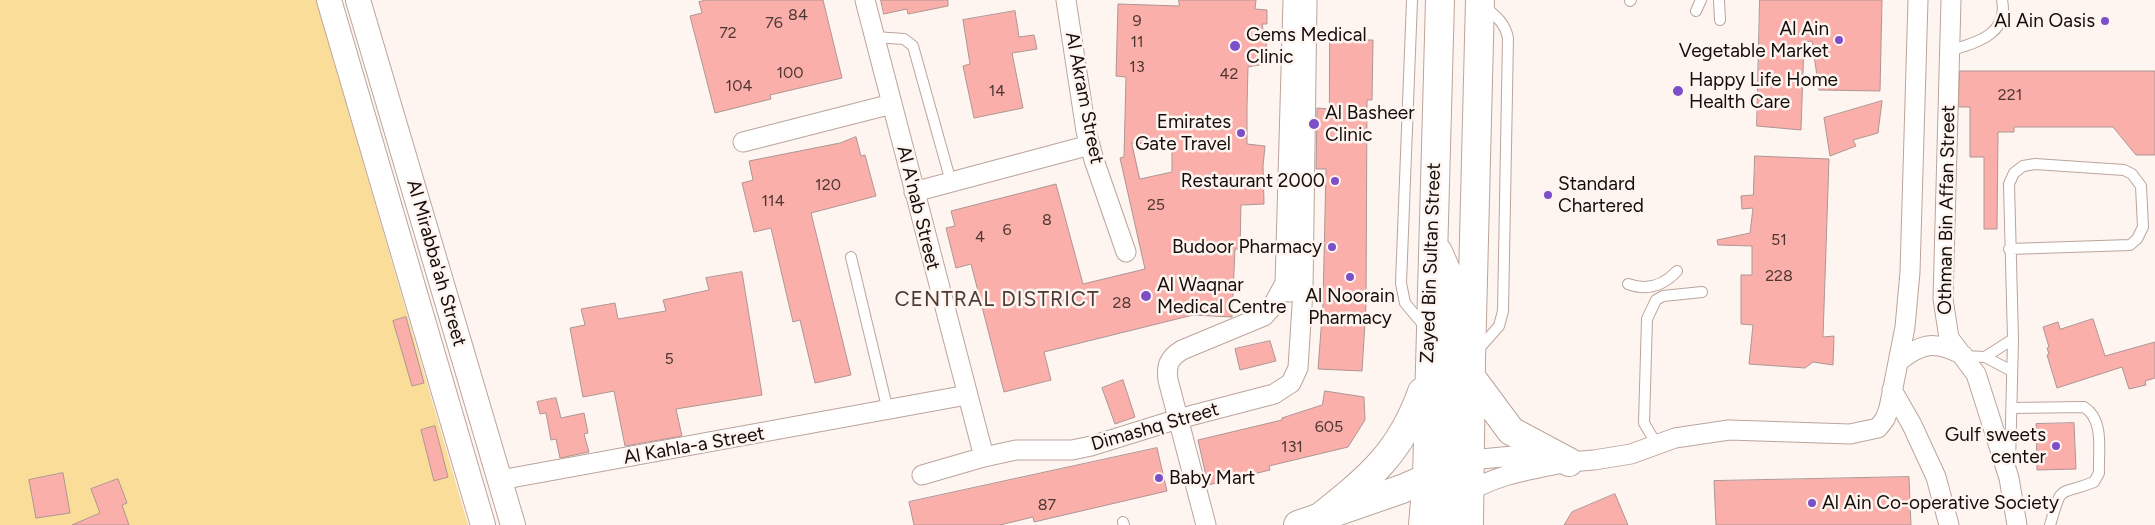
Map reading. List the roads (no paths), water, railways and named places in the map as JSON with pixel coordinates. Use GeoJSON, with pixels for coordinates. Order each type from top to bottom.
{"type":"FeatureCollection","features":[{"type":"Feature","properties":{"kind":"main road","name":"Zayed Bin Sultan Street"},"geometry":{"type":"LineString","coordinates":[[1440,0],[1428,376],[1446,506]]}},
{"type":"Feature","properties":{"kind":"main road"},"geometry":{"type":"LineString","coordinates":[[1446,506],[1471,368],[1480,1]]}},
{"type":"Feature","properties":{"kind":"main road"},"geometry":{"type":"LineString","coordinates":[[1432,237],[1446,270],[1452,296],[1446,506]]}},
{"type":"Feature","properties":{"kind":"main road"},"geometry":{"type":"LineString","coordinates":[[1471,368],[1510,431],[1569,462]]}},
{"type":"Feature","properties":{"kind":"main road"},"geometry":{"type":"LineString","coordinates":[[1308,521],[1364,482],[1395,449],[1418,405],[1428,376]]}},
{"type":"Feature","properties":{"kind":"main road"},"geometry":{"type":"LineString","coordinates":[[1308,521],[1402,489],[1446,506]]}},
{"type":"Feature","properties":{"kind":"street","name":"Al Mirabba'ah Street"},"geometry":{"type":"LineString","coordinates":[[329,0],[483,525]]}},
{"type":"Feature","properties":{"kind":"street","name":"Al Mirabba'ah Street"},"geometry":{"type":"LineString","coordinates":[[358,0],[513,525]]}},
{"type":"Feature","properties":{"kind":"street","name":"Al A'nab Street"},"geometry":{"type":"LineString","coordinates":[[865,0],[984,457]]}},
{"type":"Feature","properties":{"kind":"street","name":"Al Akram Street"},"geometry":{"type":"LineString","coordinates":[[1066,0],[1090,145],[1126,252]]}},
{"type":"Feature","properties":{"kind":"street"},"geometry":{"type":"LineString","coordinates":[[1293,0],[1285,283],[1287,290],[1291,293],[1303,290]]}},
{"type":"Feature","properties":{"kind":"street","name":"Dimashq Street"},"geometry":{"type":"LineString","coordinates":[[922,475],[1016,450],[1072,450],[1178,419],[1274,394],[1291,383],[1297,374],[1303,290],[1307,0]]}},
{"type":"Feature","properties":{"kind":"street","name":"Othman Bin Affan Street"},"geometry":{"type":"LineString","coordinates":[[1569,462],[1615,457],[1675,438],[1729,430],[1850,434],[1878,428],[1885,419],[1905,326],[1910,272],[1918,0]]}},
{"type":"Feature","properties":{"kind":"street","name":"Othman Bin Affan Street"},"geometry":{"type":"LineString","coordinates":[[1951,0],[1943,300],[1950,338],[1976,374],[2009,478],[2018,525]]}},
{"type":"Feature","properties":{"kind":"street"},"geometry":{"type":"LineString","coordinates":[[743,142],[892,104]]}},
{"type":"Feature","properties":{"kind":"street"},"geometry":{"type":"LineString","coordinates":[[914,192],[1090,145]]}},
{"type":"Feature","properties":{"kind":"street"},"geometry":{"type":"LineString","coordinates":[[1206,525],[1168,380],[1169,361],[1182,350],[1264,316],[1272,308],[1285,283]]}},
{"type":"Feature","properties":{"kind":"street"},"geometry":{"type":"LineString","coordinates":[[1899,361],[1912,350],[1929,345],[1947,346],[1964,356]]}},
{"type":"Feature","properties":{"kind":"street"},"geometry":{"type":"LineString","coordinates":[[1892,390],[1912,424],[1936,477],[1950,525]]}},
{"type":"Feature","properties":{"kind":"street","name":"Al Kahla-a Street"},"geometry":{"type":"LineString","coordinates":[[500,480],[888,411],[967,395]]}},
{"type":"Feature","properties":{"kind":"street"},"geometry":{"type":"LineString","coordinates":[[1446,506],[1523,456],[1569,462]]}},
{"type":"Feature","properties":{"kind":"street"},"geometry":{"type":"LineString","coordinates":[[1446,506],[1521,472],[1569,462]]}},
{"type":"Feature","properties":{"kind":"lane"},"geometry":{"type":"LineString","coordinates":[[1412,0],[1401,283],[1405,303],[1429,331]]}},
{"type":"Feature","properties":{"kind":"lane"},"geometry":{"type":"LineString","coordinates":[[1696,11],[1701,0]]}},
{"type":"Feature","properties":{"kind":"lane"},"geometry":{"type":"LineString","coordinates":[[1719,0],[1720,20]]}},
{"type":"Feature","properties":{"kind":"lane"},"geometry":{"type":"LineString","coordinates":[[1949,52],[1987,38],[1995,32],[2004,8],[2002,0]]}},
{"type":"Feature","properties":{"kind":"lane"},"geometry":{"type":"LineString","coordinates":[[875,37],[904,39],[913,46],[951,182]]}},
{"type":"Feature","properties":{"kind":"lane"},"geometry":{"type":"LineString","coordinates":[[2009,249],[2130,245],[2137,239],[2143,228],[2141,186],[2132,174],[2124,170],[2035,164],[2023,166],[2014,173],[2009,184],[2009,249],[2013,339],[2009,478]]}},
{"type":"Feature","properties":{"kind":"lane"},"geometry":{"type":"LineString","coordinates":[[851,257],[888,411]]}},
{"type":"Feature","properties":{"kind":"lane"},"geometry":{"type":"LineString","coordinates":[[1628,284],[1641,288],[1655,286],[1667,281],[1677,271]]}},
{"type":"Feature","properties":{"kind":"lane"},"geometry":{"type":"LineString","coordinates":[[1657,445],[1644,423],[1647,319],[1656,300],[1663,296],[1702,292]]}},
{"type":"Feature","properties":{"kind":"lane"},"geometry":{"type":"LineString","coordinates":[[1985,357],[2013,339]]}},
{"type":"Feature","properties":{"kind":"lane"},"geometry":{"type":"LineString","coordinates":[[1964,356],[1985,357],[2012,371]]}},
{"type":"Feature","properties":{"kind":"lane"},"geometry":{"type":"LineString","coordinates":[[2012,408],[2084,408],[2091,412],[2097,420],[2099,473],[2097,479],[2094,482],[2065,490],[2060,494],[2050,525]]}},
{"type":"Feature","properties":{"kind":"place","name":"Al Ain Oasis"},"geometry":{"type":"Point","coordinates":[2105,21]}},
{"type":"Feature","properties":{"kind":"place","name":"Al Ain Vegetable Market"},"geometry":{"type":"Point","coordinates":[1839,40]}},
{"type":"Feature","properties":{"kind":"place","name":"Gems Medical Clinic"},"geometry":{"type":"Point","coordinates":[1235,46]}},
{"type":"Feature","properties":{"kind":"place","name":"Happy Life Home Health Care"},"geometry":{"type":"Point","coordinates":[1678,91]}},
{"type":"Feature","properties":{"kind":"place","name":"Al Basheer Clinic"},"geometry":{"type":"Point","coordinates":[1314,124]}},
{"type":"Feature","properties":{"kind":"place","name":"Emirates Gate Travel"},"geometry":{"type":"Point","coordinates":[1241,133]}},
{"type":"Feature","properties":{"kind":"place","name":"Restaurant 2000"},"geometry":{"type":"Point","coordinates":[1335,181]}},
{"type":"Feature","properties":{"kind":"place","name":"Standard Chartered"},"geometry":{"type":"Point","coordinates":[1548,195]}},
{"type":"Feature","properties":{"kind":"place","name":"Budoor Pharmacy"},"geometry":{"type":"Point","coordinates":[1332,247]}},
{"type":"Feature","properties":{"kind":"place","name":"Al Noorain Pharmacy"},"geometry":{"type":"Point","coordinates":[1350,277]}},
{"type":"Feature","properties":{"kind":"place","name":"Al Waqnar Medical Centre"},"geometry":{"type":"Point","coordinates":[1146,296]}},
{"type":"Feature","properties":{"kind":"place","name":"Gulf sweets center"},"geometry":{"type":"Point","coordinates":[2056,446]}},
{"type":"Feature","properties":{"kind":"place","name":"Baby Mart"},"geometry":{"type":"Point","coordinates":[1159,478]}},
{"type":"Feature","properties":{"kind":"place","name":"Al Ain Co-operative Society"},"geometry":{"type":"Point","coordinates":[1812,503]}},
{"type":"Feature","properties":{"kind":"district","name":"CENTRAL DISTRICT"},"geometry":{"type":"Point","coordinates":[997,300]}}]}
